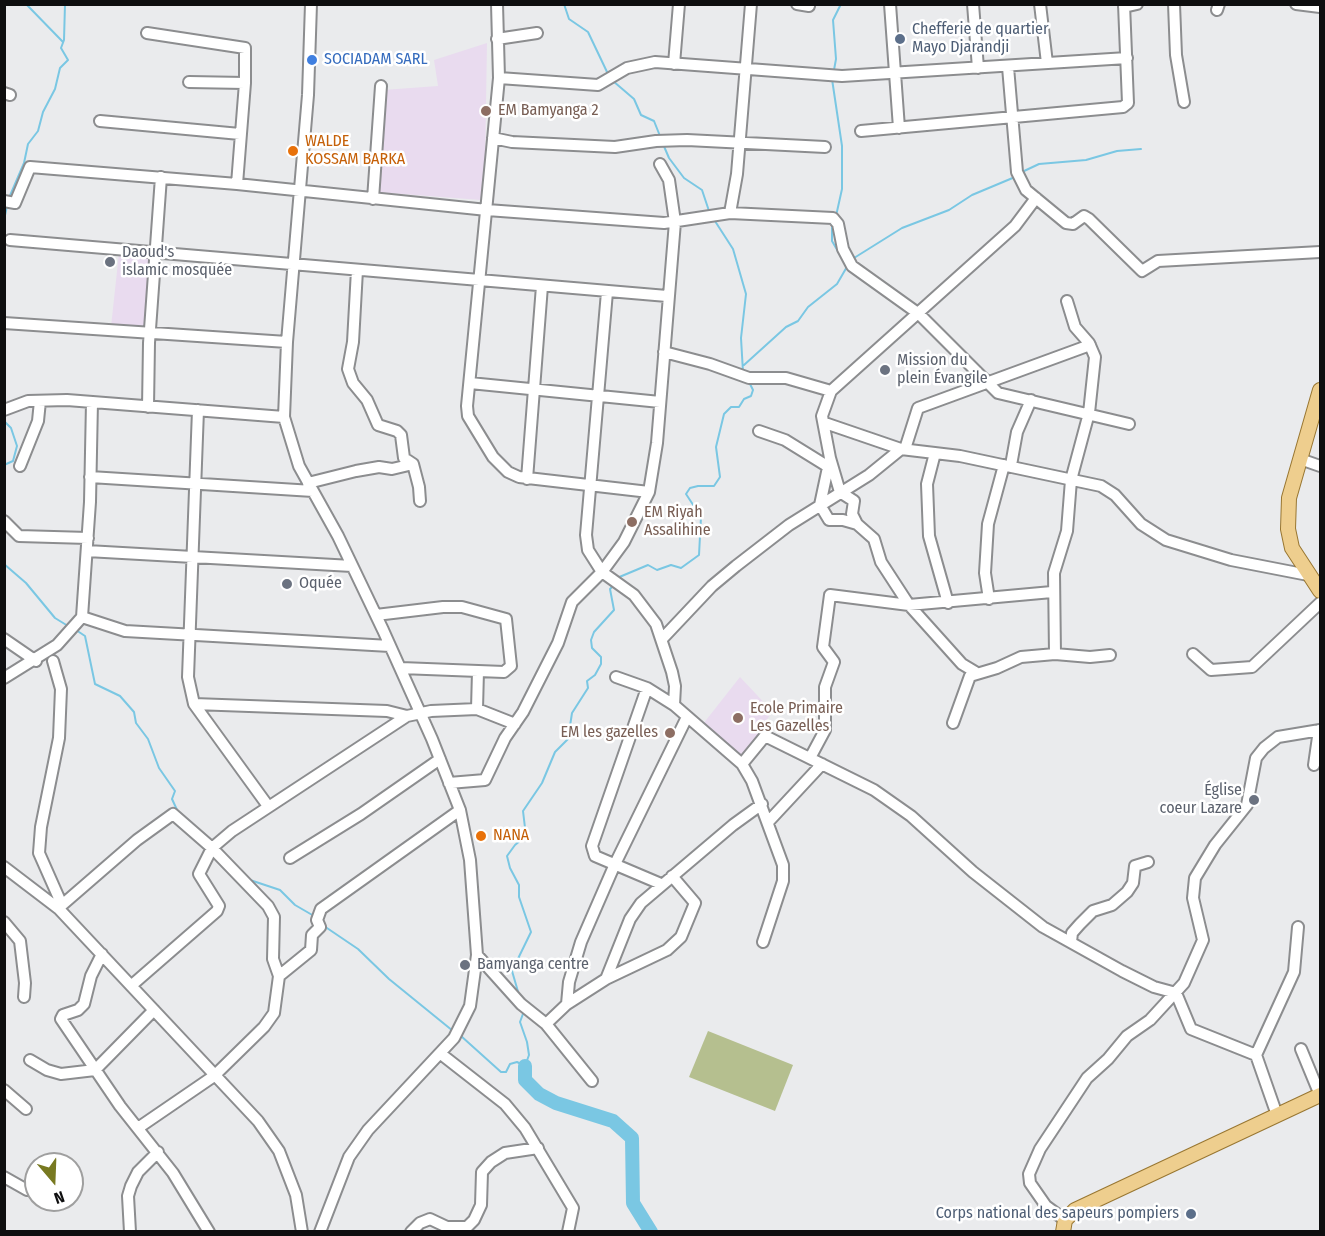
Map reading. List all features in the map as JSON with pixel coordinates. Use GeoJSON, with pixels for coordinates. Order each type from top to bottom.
{"type":"FeatureCollection","features":[{"type":"Feature","properties":{"kind":"main road"},"geometry":{"type":"LineString","coordinates":[[1320,390],[1289,498],[1288,529],[1292,548],[1314,577],[1320,591]]}},
{"type":"Feature","properties":{"kind":"main road"},"geometry":{"type":"LineString","coordinates":[[1064,1226],[1075,1210],[1320,1095]]}},
{"type":"Feature","properties":{"kind":"street"},"geometry":{"type":"LineString","coordinates":[[311,4],[300,191],[287,342],[284,417],[289,439],[401,668],[460,810],[470,860],[477,955],[470,1006],[454,1038],[368,1130],[349,1157],[320,1232]]}},
{"type":"Feature","properties":{"kind":"street"},"geometry":{"type":"LineString","coordinates":[[497,4],[499,78],[468,416],[493,457],[508,472],[527,479],[592,484],[649,492]]}},
{"type":"Feature","properties":{"kind":"street"},"geometry":{"type":"LineString","coordinates":[[674,64],[679,4]]}},
{"type":"Feature","properties":{"kind":"street"},"geometry":{"type":"LineString","coordinates":[[730,213],[740,143],[752,4]]}},
{"type":"Feature","properties":{"kind":"street"},"geometry":{"type":"LineString","coordinates":[[797,4],[809,6]]}},
{"type":"Feature","properties":{"kind":"street"},"geometry":{"type":"LineString","coordinates":[[890,4],[893,73],[899,128]]}},
{"type":"Feature","properties":{"kind":"street"},"geometry":{"type":"LineString","coordinates":[[973,4],[978,68]]}},
{"type":"Feature","properties":{"kind":"street"},"geometry":{"type":"LineString","coordinates":[[1040,4],[1047,63]]}},
{"type":"Feature","properties":{"kind":"street"},"geometry":{"type":"LineString","coordinates":[[861,131],[1123,107],[1128,103],[1124,6],[1137,4]]}},
{"type":"Feature","properties":{"kind":"street"},"geometry":{"type":"LineString","coordinates":[[1174,4],[1176,56],[1184,102]]}},
{"type":"Feature","properties":{"kind":"street"},"geometry":{"type":"LineString","coordinates":[[1296,4],[1320,7]]}},
{"type":"Feature","properties":{"kind":"street"},"geometry":{"type":"LineString","coordinates":[[147,33],[242,45],[246,51],[237,184]]}},
{"type":"Feature","properties":{"kind":"street"},"geometry":{"type":"LineString","coordinates":[[497,39],[537,33]]}},
{"type":"Feature","properties":{"kind":"street"},"geometry":{"type":"LineString","coordinates":[[499,78],[598,85],[611,80],[627,68],[655,62],[842,76],[1127,58]]}},
{"type":"Feature","properties":{"kind":"street"},"geometry":{"type":"LineString","coordinates":[[1008,67],[1018,174],[1026,190],[1066,223],[1073,224],[1084,216],[1089,219],[1143,271],[1158,261],[1320,252]]}},
{"type":"Feature","properties":{"kind":"street"},"geometry":{"type":"LineString","coordinates":[[189,82],[245,83]]}},
{"type":"Feature","properties":{"kind":"street"},"geometry":{"type":"LineString","coordinates":[[372,199],[381,86]]}},
{"type":"Feature","properties":{"kind":"street"},"geometry":{"type":"LineString","coordinates":[[100,121],[240,134]]}},
{"type":"Feature","properties":{"kind":"street"},"geometry":{"type":"LineString","coordinates":[[493,138],[512,142],[615,147],[661,140],[825,147]]}},
{"type":"Feature","properties":{"kind":"street"},"geometry":{"type":"LineString","coordinates":[[449,783],[485,780],[505,738],[558,643],[572,602],[610,578],[624,542],[641,514],[649,492],[660,402],[667,296],[675,222],[669,180],[660,164]]}},
{"type":"Feature","properties":{"kind":"street"},"geometry":{"type":"LineString","coordinates":[[10,202],[30,167],[237,184],[487,210],[675,222],[730,213],[834,219],[850,263],[919,314],[998,393],[1129,424]]}},
{"type":"Feature","properties":{"kind":"street"},"geometry":{"type":"LineString","coordinates":[[148,407],[150,332],[161,177]]}},
{"type":"Feature","properties":{"kind":"street"},"geometry":{"type":"LineString","coordinates":[[977,673],[956,658],[909,605],[880,562],[874,539],[856,524],[843,520],[829,520],[820,505],[828,462],[825,423],[822,416],[831,391],[1015,226],[1036,198]]}},
{"type":"Feature","properties":{"kind":"street"},"geometry":{"type":"LineString","coordinates":[[10,240],[667,296]]}},
{"type":"Feature","properties":{"kind":"street"},"geometry":{"type":"LineString","coordinates":[[357,270],[353,342],[348,369],[353,382],[367,400],[378,425],[397,431],[401,435],[404,458],[413,464],[420,501]]}},
{"type":"Feature","properties":{"kind":"street"},"geometry":{"type":"LineString","coordinates":[[527,479],[542,286]]}},
{"type":"Feature","properties":{"kind":"street"},"geometry":{"type":"LineString","coordinates":[[607,292],[586,535],[588,550],[610,578],[634,596],[648,613],[662,639],[675,686],[674,705]]}},
{"type":"Feature","properties":{"kind":"street"},"geometry":{"type":"LineString","coordinates":[[1055,654],[1052,592],[1054,573],[1067,531],[1071,480],[1089,413],[1095,357],[1090,345],[1075,327],[1067,302]]}},
{"type":"Feature","properties":{"kind":"street"},"geometry":{"type":"LineString","coordinates":[[4,323],[287,342]]}},
{"type":"Feature","properties":{"kind":"street"},"geometry":{"type":"LineString","coordinates":[[662,639],[712,586],[789,525],[869,475],[903,449],[918,408],[932,400],[990,383],[1090,345]]}},
{"type":"Feature","properties":{"kind":"street"},"geometry":{"type":"LineString","coordinates":[[664,352],[710,364],[746,378],[786,378],[831,391]]}},
{"type":"Feature","properties":{"kind":"street"},"geometry":{"type":"LineString","coordinates":[[470,383],[660,402]]}},
{"type":"Feature","properties":{"kind":"street"},"geometry":{"type":"LineString","coordinates":[[989,599],[985,573],[988,524],[1017,432],[1031,400]]}},
{"type":"Feature","properties":{"kind":"street"},"geometry":{"type":"LineString","coordinates":[[4,410],[21,403],[39,401],[92,402],[284,417]]}},
{"type":"Feature","properties":{"kind":"street"},"geometry":{"type":"LineString","coordinates":[[20,466],[38,421],[39,401]]}},
{"type":"Feature","properties":{"kind":"street"},"geometry":{"type":"LineString","coordinates":[[4,678],[44,659],[81,619],[88,538],[92,402]]}},
{"type":"Feature","properties":{"kind":"street"},"geometry":{"type":"LineString","coordinates":[[198,410],[188,677],[194,704],[268,806]]}},
{"type":"Feature","properties":{"kind":"street"},"geometry":{"type":"LineString","coordinates":[[825,423],[903,449],[1007,465],[1101,486],[1114,495],[1141,524],[1166,540],[1231,560],[1314,577]]}},
{"type":"Feature","properties":{"kind":"street"},"geometry":{"type":"LineString","coordinates":[[759,431],[828,462],[840,492],[854,501],[852,514],[856,524]]}},
{"type":"Feature","properties":{"kind":"street"},"geometry":{"type":"LineString","coordinates":[[935,453],[927,484],[929,536],[948,603]]}},
{"type":"Feature","properties":{"kind":"street"},"geometry":{"type":"LineString","coordinates":[[1300,459],[1320,466]]}},
{"type":"Feature","properties":{"kind":"street"},"geometry":{"type":"LineString","coordinates":[[90,477],[311,487],[356,471],[379,467],[392,469],[413,464]]}},
{"type":"Feature","properties":{"kind":"street"},"geometry":{"type":"LineString","coordinates":[[4,521],[20,536],[88,538]]}},
{"type":"Feature","properties":{"kind":"street"},"geometry":{"type":"LineString","coordinates":[[87,551],[352,566]]}},
{"type":"Feature","properties":{"kind":"street"},"geometry":{"type":"LineString","coordinates":[[810,758],[825,730],[825,687],[834,662],[823,646],[830,596],[909,605],[1052,592]]}},
{"type":"Feature","properties":{"kind":"street"},"geometry":{"type":"LineString","coordinates":[[1193,654],[1211,670],[1252,667],[1320,603]]}},
{"type":"Feature","properties":{"kind":"street"},"geometry":{"type":"LineString","coordinates":[[376,615],[462,607],[502,616],[508,623],[511,666],[504,672],[401,668]]}},
{"type":"Feature","properties":{"kind":"street"},"geometry":{"type":"LineString","coordinates":[[81,619],[125,631],[390,646]]}},
{"type":"Feature","properties":{"kind":"street"},"geometry":{"type":"LineString","coordinates":[[4,639],[44,659],[60,677],[58,738],[41,827],[39,853],[60,907]]}},
{"type":"Feature","properties":{"kind":"street"},"geometry":{"type":"LineString","coordinates":[[953,723],[970,676],[997,668],[1021,657],[1055,654],[1090,657],[1110,655]]}},
{"type":"Feature","properties":{"kind":"street"},"geometry":{"type":"LineString","coordinates":[[477,709],[478,671]]}},
{"type":"Feature","properties":{"kind":"street"},"geometry":{"type":"LineString","coordinates":[[616,677],[647,688],[674,705],[742,764],[769,821],[783,865],[783,881],[762,942]]}},
{"type":"Feature","properties":{"kind":"street"},"geometry":{"type":"LineString","coordinates":[[647,688],[592,846],[595,856],[661,884]]}},
{"type":"Feature","properties":{"kind":"street"},"geometry":{"type":"LineString","coordinates":[[194,704],[387,711],[407,716]]}},
{"type":"Feature","properties":{"kind":"street"},"geometry":{"type":"LineString","coordinates":[[132,985],[217,911],[216,902],[199,873],[214,846],[268,806],[407,716],[477,709],[515,723]]}},
{"type":"Feature","properties":{"kind":"street"},"geometry":{"type":"LineString","coordinates":[[567,1005],[569,982],[581,942],[615,864],[687,717]]}},
{"type":"Feature","properties":{"kind":"street"},"geometry":{"type":"LineString","coordinates":[[1064,1226],[1030,1183],[1029,1174],[1040,1149],[1087,1078],[1108,1059],[1127,1036],[1150,1020],[1184,983],[1203,940],[1193,898],[1195,878],[1215,845],[1247,805],[1256,758],[1278,737],[1320,730],[1314,765]]}},
{"type":"Feature","properties":{"kind":"street"},"geometry":{"type":"LineString","coordinates":[[742,764],[765,736],[790,751],[810,758],[874,790],[911,816],[1006,899],[1043,927],[1154,987],[1176,993]]}},
{"type":"Feature","properties":{"kind":"street"},"geometry":{"type":"LineString","coordinates":[[290,858],[362,814],[440,759]]}},
{"type":"Feature","properties":{"kind":"street"},"geometry":{"type":"LineString","coordinates":[[769,821],[822,764]]}},
{"type":"Feature","properties":{"kind":"street"},"geometry":{"type":"LineString","coordinates":[[606,979],[630,919],[641,903],[661,884],[762,804]]}},
{"type":"Feature","properties":{"kind":"street"},"geometry":{"type":"LineString","coordinates":[[279,976],[311,950],[312,935],[320,927],[317,920],[321,909],[460,810]]}},
{"type":"Feature","properties":{"kind":"street"},"geometry":{"type":"LineString","coordinates":[[60,907],[137,840],[173,814],[214,846],[268,906],[274,917],[273,959],[279,976],[274,1013],[264,1027],[214,1076],[138,1128]]}},
{"type":"Feature","properties":{"kind":"street"},"geometry":{"type":"LineString","coordinates":[[1071,942],[1072,933],[1093,910],[1112,905],[1127,892],[1133,883],[1135,866],[1148,862]]}},
{"type":"Feature","properties":{"kind":"street"},"geometry":{"type":"LineString","coordinates":[[4,867],[60,907],[258,1121],[279,1151],[296,1195],[302,1232]]}},
{"type":"Feature","properties":{"kind":"street"},"geometry":{"type":"LineString","coordinates":[[546,1024],[567,1005],[606,979],[667,950],[681,937],[695,903],[672,876]]}},
{"type":"Feature","properties":{"kind":"street"},"geometry":{"type":"LineString","coordinates":[[4,922],[20,941],[25,983],[24,997]]}},
{"type":"Feature","properties":{"kind":"street"},"geometry":{"type":"LineString","coordinates":[[1277,1115],[1256,1055],[1294,972],[1298,927]]}},
{"type":"Feature","properties":{"kind":"street"},"geometry":{"type":"LineString","coordinates":[[102,954],[91,976],[84,1004],[63,1015],[61,1019],[95,1070],[158,1152],[209,1232]]}},
{"type":"Feature","properties":{"kind":"street"},"geometry":{"type":"LineString","coordinates":[[477,955],[525,1007],[546,1024],[592,1081]]}},
{"type":"Feature","properties":{"kind":"street"},"geometry":{"type":"LineString","coordinates":[[1176,993],[1191,1029],[1256,1055]]}},
{"type":"Feature","properties":{"kind":"street"},"geometry":{"type":"LineString","coordinates":[[30,1060],[47,1070],[61,1074],[95,1070],[154,1010]]}},
{"type":"Feature","properties":{"kind":"street"},"geometry":{"type":"LineString","coordinates":[[1301,1049],[1320,1095]]}},
{"type":"Feature","properties":{"kind":"street"},"geometry":{"type":"LineString","coordinates":[[441,1054],[505,1104],[538,1148],[573,1208],[568,1232]]}},
{"type":"Feature","properties":{"kind":"street"},"geometry":{"type":"LineString","coordinates":[[4,1090],[26,1109]]}},
{"type":"Feature","properties":{"kind":"street"},"geometry":{"type":"LineString","coordinates":[[411,1232],[420,1223],[430,1218],[447,1227],[458,1229],[467,1227],[474,1220],[481,1205],[482,1172],[491,1162],[505,1153],[538,1148]]}},
{"type":"Feature","properties":{"kind":"street"},"geometry":{"type":"LineString","coordinates":[[130,1232],[128,1196],[131,1186],[138,1172],[158,1152]]}},
{"type":"Feature","properties":{"kind":"street"},"geometry":{"type":"LineString","coordinates":[[4,1178],[24,1188]]}},
{"type":"Feature","properties":{"kind":"shaded area"},"geometry":{"type":"Polygon","coordinates":[[[487,43],[485,165],[481,200],[376,192],[383,90],[438,86],[434,60],[487,43]]]}},
{"type":"Feature","properties":{"kind":"shaded area"},"geometry":{"type":"Polygon","coordinates":[[[119,253],[152,256],[146,329],[111,327],[119,253]]]}},
{"type":"Feature","properties":{"kind":"shaded area","name":"Ecole Primaire Les Gazelles"},"geometry":{"type":"Polygon","coordinates":[[[740,677],[772,711],[744,760],[703,724],[740,677]]]}},
{"type":"Feature","properties":{"kind":"green space"},"geometry":{"type":"Polygon","coordinates":[[[708,1031],[793,1065],[775,1111],[689,1077],[708,1031]]]}},
{"type":"Feature","properties":{"kind":"waterway"},"geometry":{"type":"LineString","coordinates":[[26,4],[63,42]]}},
{"type":"Feature","properties":{"kind":"waterway"},"geometry":{"type":"LineString","coordinates":[[9,198],[24,163],[28,144],[38,131],[43,112],[55,89],[60,68],[68,60],[61,48],[64,40],[65,4]]}},
{"type":"Feature","properties":{"kind":"waterway"},"geometry":{"type":"LineString","coordinates":[[564,4],[569,19],[588,32],[608,74]]}},
{"type":"Feature","properties":{"kind":"waterway"},"geometry":{"type":"LineString","coordinates":[[834,70],[836,59],[833,20],[841,4]]}},
{"type":"Feature","properties":{"kind":"waterway"},"geometry":{"type":"LineString","coordinates":[[832,79],[842,146],[842,189],[836,216]]}},
{"type":"Feature","properties":{"kind":"waterway"},"geometry":{"type":"LineString","coordinates":[[613,81],[634,99],[641,115],[654,121],[660,136]]}},
{"type":"Feature","properties":{"kind":"waterway"},"geometry":{"type":"LineString","coordinates":[[663,144],[669,158],[684,178],[702,190],[710,214]]}},
{"type":"Feature","properties":{"kind":"waterway"},"geometry":{"type":"LineString","coordinates":[[1022,172],[1039,164],[1086,160],[1117,151],[1141,149]]}},
{"type":"Feature","properties":{"kind":"waterway"},"geometry":{"type":"LineString","coordinates":[[854,258],[902,228],[949,210],[972,195],[1015,177]]}},
{"type":"Feature","properties":{"kind":"waterway"},"geometry":{"type":"LineString","coordinates":[[4,220],[7,206]]}},
{"type":"Feature","properties":{"kind":"waterway"},"geometry":{"type":"LineString","coordinates":[[713,218],[733,249],[746,294],[741,338],[743,372]]}},
{"type":"Feature","properties":{"kind":"waterway"},"geometry":{"type":"LineString","coordinates":[[832,224],[832,241],[847,267]]}},
{"type":"Feature","properties":{"kind":"waterway"},"geometry":{"type":"LineString","coordinates":[[744,365],[786,327],[798,321],[808,307],[837,284],[848,265]]}},
{"type":"Feature","properties":{"kind":"waterway"},"geometry":{"type":"LineString","coordinates":[[617,578],[648,565],[657,570],[671,565],[681,568],[699,555],[701,517],[686,494],[690,488],[714,486],[720,477],[716,447],[724,414],[731,407],[739,407],[744,399],[751,396],[753,390],[749,382]]}},
{"type":"Feature","properties":{"kind":"waterway"},"geometry":{"type":"LineString","coordinates":[[4,421],[11,428],[17,446],[13,461],[4,465]]}},
{"type":"Feature","properties":{"kind":"waterway"},"geometry":{"type":"LineString","coordinates":[[4,564],[26,583],[55,618],[68,626]]}},
{"type":"Feature","properties":{"kind":"waterway"},"geometry":{"type":"LineString","coordinates":[[519,995],[512,971],[531,932],[519,897],[519,885],[510,868],[507,856],[526,836],[523,811],[542,783],[555,752],[568,739],[572,713],[588,688],[587,681],[595,675],[601,664],[601,657],[592,648],[591,640],[594,632],[614,610],[610,589],[613,586]]}},
{"type":"Feature","properties":{"kind":"waterway"},"geometry":{"type":"LineString","coordinates":[[76,630],[85,636],[95,684],[120,696],[134,712],[136,723],[148,739],[159,768],[175,791],[172,799],[178,812]]}},
{"type":"Feature","properties":{"kind":"waterway"},"geometry":{"type":"LineString","coordinates":[[250,880],[280,890],[295,905],[314,916]]}},
{"type":"Feature","properties":{"kind":"waterway"},"geometry":{"type":"LineString","coordinates":[[324,926],[358,949],[389,979],[453,1031]]}},
{"type":"Feature","properties":{"kind":"waterway"},"geometry":{"type":"LineString","coordinates":[[461,1036],[501,1072],[506,1072],[510,1064],[517,1062],[525,1066],[529,1055],[520,1022],[524,1011]]}},
{"type":"Feature","properties":{"kind":"waterway"},"geometry":{"type":"LineString","coordinates":[[525,1066],[525,1080],[539,1094],[556,1103],[613,1121],[632,1138],[633,1203],[651,1232]]}},
{"type":"Feature","properties":{"kind":"place","name":"Chefferie de quartier Mayo Djarandji"},"geometry":{"type":"Point","coordinates":[900,39]}},
{"type":"Feature","properties":{"kind":"place","name":"SOCIADAM SARL"},"geometry":{"type":"Point","coordinates":[312,60]}},
{"type":"Feature","properties":{"kind":"place","name":"EM Bamyanga 2"},"geometry":{"type":"Point","coordinates":[486,111]}},
{"type":"Feature","properties":{"kind":"place","name":"WALDE KOSSAM BARKA"},"geometry":{"type":"Point","coordinates":[293,151]}},
{"type":"Feature","properties":{"kind":"place","name":"Daoud's islamic mosquée"},"geometry":{"type":"Point","coordinates":[110,262]}},
{"type":"Feature","properties":{"kind":"place","name":"Mission du plein Évangile"},"geometry":{"type":"Point","coordinates":[885,370]}},
{"type":"Feature","properties":{"kind":"place","name":"EM Riyah Assalihine"},"geometry":{"type":"Point","coordinates":[632,522]}},
{"type":"Feature","properties":{"kind":"place","name":"Oquée"},"geometry":{"type":"Point","coordinates":[287,584]}},
{"type":"Feature","properties":{"kind":"place","name":"Ecole Primaire Les Gazelles"},"geometry":{"type":"Point","coordinates":[738,718]}},
{"type":"Feature","properties":{"kind":"place","name":"EM les gazelles"},"geometry":{"type":"Point","coordinates":[670,733]}},
{"type":"Feature","properties":{"kind":"place","name":"Église coeur Lazare"},"geometry":{"type":"Point","coordinates":[1254,800]}},
{"type":"Feature","properties":{"kind":"place","name":"NANA"},"geometry":{"type":"Point","coordinates":[481,836]}},
{"type":"Feature","properties":{"kind":"place","name":"Bamyanga centre"},"geometry":{"type":"Point","coordinates":[465,965]}},
{"type":"Feature","properties":{"kind":"place","name":"Corps national des sapeurs pompiers"},"geometry":{"type":"Point","coordinates":[1191,1214]}}]}
